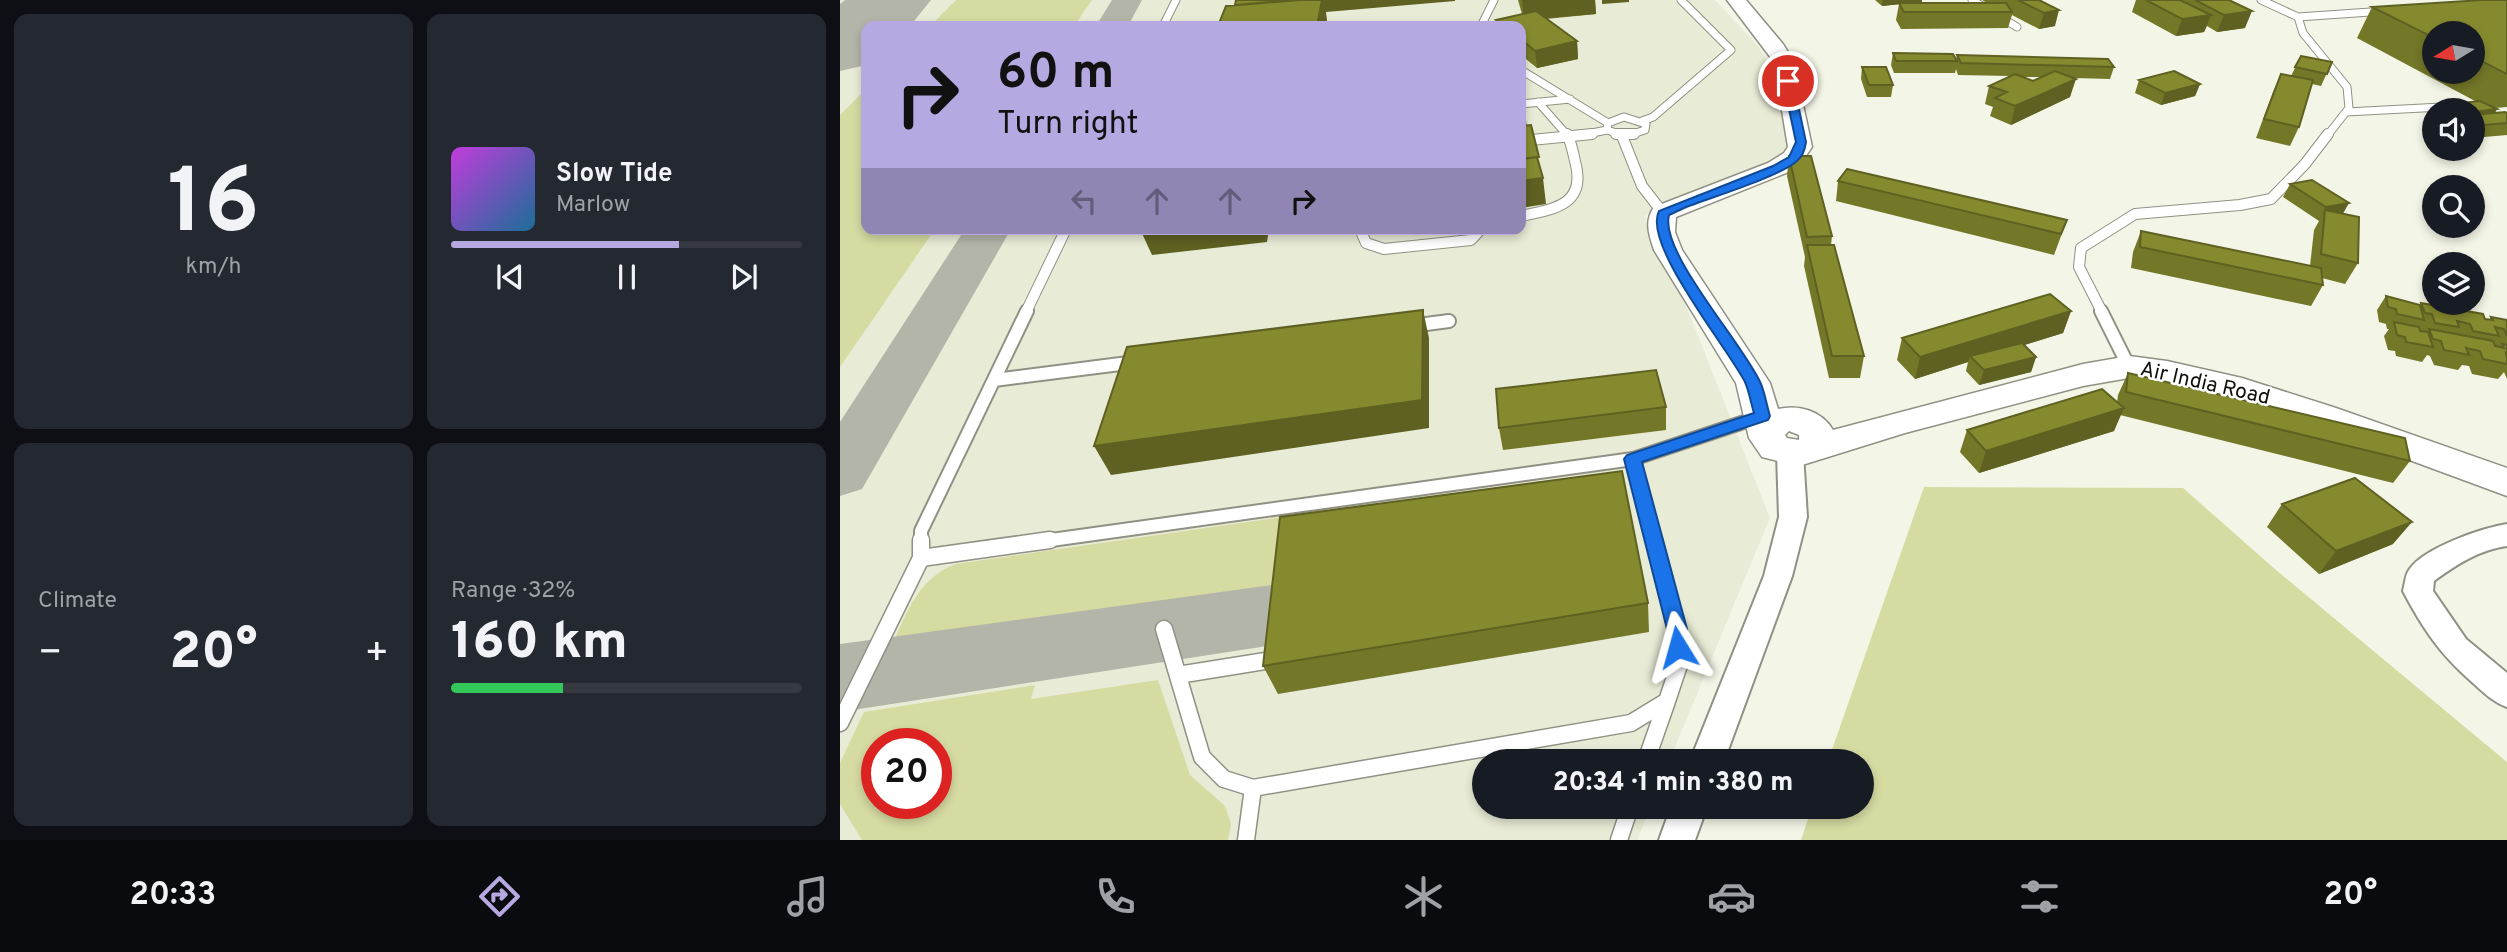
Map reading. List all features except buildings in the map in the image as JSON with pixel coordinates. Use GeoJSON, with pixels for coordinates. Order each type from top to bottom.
{"type":"FeatureCollection","features":[{"type":"Feature","properties":{"kind":"street"},"geometry":{"type":"LineString","coordinates":[[1712,749],[1778,576],[1793,517],[1786,425],[1668,250],[1661,232],[1663,213],[1777,168],[1793,159],[1800,150],[1801,142],[1784,62],[1776,48],[1736,0]]}},
{"type":"Feature","properties":{"kind":"street","name":"Air India Road"},"geometry":{"type":"LineString","coordinates":[[1786,425],[1897,423],[2083,375],[2129,367],[2231,386],[2324,415],[2507,482]]}},
{"type":"Feature","properties":{"kind":"street"},"geometry":{"type":"LineString","coordinates":[[2507,534],[2454,552],[2421,575],[2418,591],[2431,616],[2455,648],[2507,692]]}},
{"type":"Feature","properties":{"kind":"street"},"geometry":{"type":"LineString","coordinates":[[1676,840],[1684,819]]}},
{"type":"Feature","properties":{"kind":"lane"},"geometry":{"type":"LineString","coordinates":[[1166,21],[1176,0]]}},
{"type":"Feature","properties":{"kind":"lane"},"geometry":{"type":"LineString","coordinates":[[1484,21],[1494,0]]}},
{"type":"Feature","properties":{"kind":"lane"},"geometry":{"type":"LineString","coordinates":[[1526,140],[1569,136],[1607,127],[1624,117],[1642,121],[1653,117],[1731,50],[1681,0]]}},
{"type":"Feature","properties":{"kind":"lane"},"geometry":{"type":"LineString","coordinates":[[1972,0],[2017,27]]}},
{"type":"Feature","properties":{"kind":"lane"},"geometry":{"type":"LineString","coordinates":[[2261,0],[2283,8],[2298,18],[2399,11]]}},
{"type":"Feature","properties":{"kind":"lane"},"geometry":{"type":"LineString","coordinates":[[2129,367],[2079,268],[2081,248],[2135,214],[2240,205],[2271,199],[2305,164],[2349,108],[2347,87],[2303,33],[2298,18]]}},
{"type":"Feature","properties":{"kind":"lane"},"geometry":{"type":"LineString","coordinates":[[1526,73],[1570,99],[1622,136],[1642,186],[1663,213]]}},
{"type":"Feature","properties":{"kind":"lane"},"geometry":{"type":"LineString","coordinates":[[1526,104],[1570,99]]}},
{"type":"Feature","properties":{"kind":"lane"},"geometry":{"type":"LineString","coordinates":[[1526,215],[1558,209],[1574,195],[1580,178],[1569,136],[1538,103]]}},
{"type":"Feature","properties":{"kind":"lane"},"geometry":{"type":"LineString","coordinates":[[2346,112],[2422,107]]}},
{"type":"Feature","properties":{"kind":"lane"},"geometry":{"type":"LineString","coordinates":[[1622,136],[1643,132],[1646,127],[1642,121]]}},
{"type":"Feature","properties":{"kind":"lane"},"geometry":{"type":"LineString","coordinates":[[840,723],[921,558],[921,531],[1063,235]]}},
{"type":"Feature","properties":{"kind":"lane"},"geometry":{"type":"LineString","coordinates":[[1363,235],[1366,243],[1384,249],[1471,240],[1476,235]]}},
{"type":"Feature","properties":{"kind":"lane"},"geometry":{"type":"LineString","coordinates":[[1394,328],[1449,321]]}},
{"type":"Feature","properties":{"kind":"lane"},"geometry":{"type":"LineString","coordinates":[[994,380],[1146,360]]}},
{"type":"Feature","properties":{"kind":"lane"},"geometry":{"type":"LineString","coordinates":[[921,558],[1633,459],[1786,425]]}},
{"type":"Feature","properties":{"kind":"lane"},"geometry":{"type":"LineString","coordinates":[[1633,459],[1677,629],[1679,666],[1650,749]]}},
{"type":"Feature","properties":{"kind":"lane"},"geometry":{"type":"LineString","coordinates":[[1164,629],[1202,757],[1224,779],[1253,788],[1632,723],[1667,701]]}},
{"type":"Feature","properties":{"kind":"lane"},"geometry":{"type":"LineString","coordinates":[[1178,674],[1281,658]]}},
{"type":"Feature","properties":{"kind":"lane"},"geometry":{"type":"LineString","coordinates":[[1246,840],[1253,788]]}},
{"type":"Feature","properties":{"kind":"lane"},"geometry":{"type":"LineString","coordinates":[[1619,840],[1626,819]]}},
{"type":"Feature","properties":{"kind":"shaded area"},"geometry":{"type":"Polygon","coordinates":[[[840,0],[1715,0],[1765,57],[1784,114],[1787,154],[1644,215],[1683,298],[1770,518],[1674,749],[1472,749],[1472,819],[1646,819],[1637,840],[840,840],[840,0]]]}},
{"type":"Feature","properties":{"kind":"green space"},"geometry":{"type":"Polygon","coordinates":[[[956,0],[1092,0],[1077,21],[935,21],[956,0]]]}},
{"type":"Feature","properties":{"kind":"green space"},"geometry":{"type":"Polygon","coordinates":[[[861,94],[861,235],[931,235],[840,367],[840,115],[861,94]]]}},
{"type":"Feature","properties":{"kind":"green space"},"geometry":{"type":"Polygon","coordinates":[[[1924,487],[2183,488],[2276,570],[2507,762],[2507,840],[1801,840],[1808,819],[1874,819],[1874,749],[1832,749],[1924,487]]]}},
{"type":"Feature","properties":{"kind":"green space"},"geometry":{"type":"Polygon","coordinates":[[[1282,517],[1271,601],[887,656],[921,590],[942,571],[956,564],[1282,517]]]}},
{"type":"Feature","properties":{"kind":"green space"},"geometry":{"type":"Polygon","coordinates":[[[1158,680],[1190,775],[1225,806],[1231,824],[1228,840],[862,840],[840,804],[840,763],[864,712],[1035,685],[1031,699],[1158,680]]]}},
{"type":"Feature","properties":{"kind":"taxiway"},"geometry":{"type":"LineString","coordinates":[[1115,21],[1127,0]]}},
{"type":"Feature","properties":{"kind":"taxiway"},"geometry":{"type":"LineString","coordinates":[[840,473],[984,235]]}},
{"type":"Feature","properties":{"kind":"taxiway"},"geometry":{"type":"LineString","coordinates":[[840,678],[1286,613]]}},
{"type":"Feature","properties":{"kind":"runway"},"geometry":{"type":"LineString","coordinates":[[869,21],[893,0]]}},
{"type":"Feature","properties":{"kind":"runway"},"geometry":{"type":"LineString","coordinates":[[840,46],[861,28]]}},
{"type":"Feature","properties":{"kind":"route"},"geometry":{"type":"LineString","coordinates":[[1678,647],[1677,629],[1633,459],[1762,416],[1753,383],[1668,250],[1661,232],[1661,223],[1663,213],[1679,205],[1758,176],[1793,159],[1800,150],[1801,142],[1788,81]]}}]}
